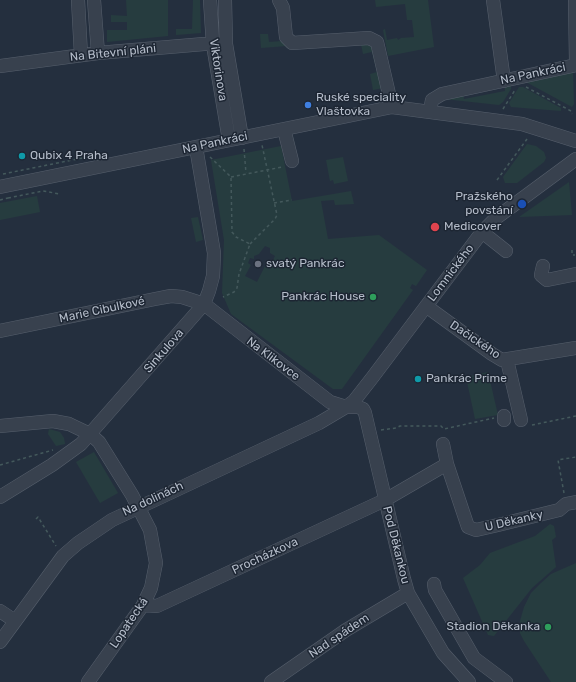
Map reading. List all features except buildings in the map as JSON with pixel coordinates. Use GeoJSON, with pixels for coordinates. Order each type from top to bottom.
{"type":"FeatureCollection","features":[{"type":"Feature","properties":{"kind":"street"},"geometry":{"type":"LineString","coordinates":[[78,0],[81,55]]}},
{"type":"Feature","properties":{"kind":"street"},"geometry":{"type":"LineString","coordinates":[[94,0],[98,53]]}},
{"type":"Feature","properties":{"kind":"street","name":"Viktorinova"},"geometry":{"type":"LineString","coordinates":[[210,0],[238,142]]}},
{"type":"Feature","properties":{"kind":"street","name":"Viktorinova"},"geometry":{"type":"LineString","coordinates":[[219,44],[225,0]]}},
{"type":"Feature","properties":{"kind":"street"},"geometry":{"type":"LineString","coordinates":[[279,0],[283,8],[286,37],[292,43],[369,38],[377,42],[392,107]]}},
{"type":"Feature","properties":{"kind":"street"},"geometry":{"type":"LineString","coordinates":[[493,0],[504,80]]}},
{"type":"Feature","properties":{"kind":"street"},"geometry":{"type":"LineString","coordinates":[[575,0],[576,62]]}},
{"type":"Feature","properties":{"kind":"street","name":"Na Bitevní pláni"},"geometry":{"type":"LineString","coordinates":[[0,66],[98,53],[219,44]]}},
{"type":"Feature","properties":{"kind":"street","name":"Na Pankráci"},"geometry":{"type":"LineString","coordinates":[[430,111],[432,100],[442,94],[576,65]]}},
{"type":"Feature","properties":{"kind":"street","name":"Na Pankráci"},"geometry":{"type":"LineString","coordinates":[[0,187],[196,147],[238,142],[284,129],[392,107],[522,124],[576,141]]}},
{"type":"Feature","properties":{"kind":"street"},"geometry":{"type":"LineString","coordinates":[[284,129],[287,160]]}},
{"type":"Feature","properties":{"kind":"street","name":"Sinkulova"},"geometry":{"type":"LineString","coordinates":[[0,497],[52,465],[81,444],[204,304],[210,291],[214,253],[196,147]]}},
{"type":"Feature","properties":{"kind":"street","name":"Lomnického"},"geometry":{"type":"LineString","coordinates":[[346,407],[360,394],[430,309],[482,232],[496,218],[576,159]]}},
{"type":"Feature","properties":{"kind":"street"},"geometry":{"type":"LineString","coordinates":[[482,232],[506,251]]}},
{"type":"Feature","properties":{"kind":"street"},"geometry":{"type":"LineString","coordinates":[[543,266],[541,275],[547,280],[576,274]]}},
{"type":"Feature","properties":{"kind":"street","name":"Marie Cibulkové"},"geometry":{"type":"LineString","coordinates":[[0,331],[171,296],[190,299],[204,304]]}},
{"type":"Feature","properties":{"kind":"street","name":"Na Klikovce"},"geometry":{"type":"LineString","coordinates":[[204,304],[213,314],[330,402],[346,407]]}},
{"type":"Feature","properties":{"kind":"street","name":"Dačického"},"geometry":{"type":"LineString","coordinates":[[430,309],[498,358],[507,360],[576,348]]}},
{"type":"Feature","properties":{"kind":"street"},"geometry":{"type":"LineString","coordinates":[[507,360],[524,423]]}},
{"type":"Feature","properties":{"kind":"street","name":"Pod Děkankou"},"geometry":{"type":"LineString","coordinates":[[346,407],[358,407],[363,409],[408,593],[443,653],[469,682]]}},
{"type":"Feature","properties":{"kind":"street","name":"Na dolinách"},"geometry":{"type":"LineString","coordinates":[[0,642],[63,556],[78,543],[112,520],[138,506],[319,423],[346,407]]}},
{"type":"Feature","properties":{"kind":"street"},"geometry":{"type":"LineString","coordinates":[[0,426],[34,422],[53,422],[69,424],[90,434]]}},
{"type":"Feature","properties":{"kind":"street","name":"Lopatecká"},"geometry":{"type":"LineString","coordinates":[[88,682],[143,605],[151,588],[156,564],[150,530],[138,506],[99,442],[90,434]]}},
{"type":"Feature","properties":{"kind":"street","name":"U Děkanky"},"geometry":{"type":"LineString","coordinates":[[444,444],[447,464],[468,527],[476,530],[498,525],[559,510],[571,503]]}},
{"type":"Feature","properties":{"kind":"street"},"geometry":{"type":"LineString","coordinates":[[385,500],[447,464]]}},
{"type":"Feature","properties":{"kind":"street","name":"Procházkova"},"geometry":{"type":"LineString","coordinates":[[143,605],[157,606],[385,500]]}},
{"type":"Feature","properties":{"kind":"street"},"geometry":{"type":"LineString","coordinates":[[434,584],[435,590],[474,658],[506,682]]}},
{"type":"Feature","properties":{"kind":"street","name":"Nad spádem"},"geometry":{"type":"LineString","coordinates":[[272,682],[346,630],[408,593]]}},
{"type":"Feature","properties":{"kind":"street"},"geometry":{"type":"LineString","coordinates":[[0,611],[15,621]]}},
{"type":"Feature","properties":{"kind":"path"},"geometry":{"type":"LineString","coordinates":[[526,87],[571,111],[572,114]]}},
{"type":"Feature","properties":{"kind":"path"},"geometry":{"type":"LineString","coordinates":[[503,109],[515,90]]}},
{"type":"Feature","properties":{"kind":"path"},"geometry":{"type":"LineString","coordinates":[[497,180],[527,138]]}},
{"type":"Feature","properties":{"kind":"path"},"geometry":{"type":"LineString","coordinates":[[238,142],[246,174]]}},
{"type":"Feature","properties":{"kind":"path"},"geometry":{"type":"LineString","coordinates":[[223,297],[234,292],[238,288],[239,274],[250,244],[275,219],[277,215],[262,146]]}},
{"type":"Feature","properties":{"kind":"path"},"geometry":{"type":"LineString","coordinates":[[3,174],[102,154]]}},
{"type":"Feature","properties":{"kind":"path"},"geometry":{"type":"LineString","coordinates":[[210,157],[231,177],[231,228],[236,237],[250,244]]}},
{"type":"Feature","properties":{"kind":"path"},"geometry":{"type":"LineString","coordinates":[[231,177],[282,167],[287,160]]}},
{"type":"Feature","properties":{"kind":"path"},"geometry":{"type":"LineString","coordinates":[[8,198],[43,191],[60,194]]}},
{"type":"Feature","properties":{"kind":"path"},"geometry":{"type":"LineString","coordinates":[[274,204],[292,200]]}},
{"type":"Feature","properties":{"kind":"path"},"geometry":{"type":"LineString","coordinates":[[572,250],[572,255],[574,256]]}},
{"type":"Feature","properties":{"kind":"path"},"geometry":{"type":"LineString","coordinates":[[524,423],[576,416]]}},
{"type":"Feature","properties":{"kind":"path"},"geometry":{"type":"LineString","coordinates":[[369,431],[396,428],[400,426],[441,426],[444,429],[504,418]]}},
{"type":"Feature","properties":{"kind":"path"},"geometry":{"type":"LineString","coordinates":[[0,465],[56,449]]}},
{"type":"Feature","properties":{"kind":"path"},"geometry":{"type":"LineString","coordinates":[[571,503],[558,460],[576,457]]}},
{"type":"Feature","properties":{"kind":"path"},"geometry":{"type":"LineString","coordinates":[[36,519],[38,517],[56,546]]}},
{"type":"Feature","properties":{"kind":"green space"},"geometry":{"type":"Polygon","coordinates":[[[126,0],[168,0],[168,36],[107,42],[107,30],[127,30],[127,22],[111,22],[111,15],[127,16],[126,0]]]}},
{"type":"Feature","properties":{"kind":"green space"},"geometry":{"type":"Polygon","coordinates":[[[193,0],[200,0],[201,33],[176,35],[176,29],[192,29],[193,0]]]}},
{"type":"Feature","properties":{"kind":"green space"},"geometry":{"type":"Polygon","coordinates":[[[375,0],[428,0],[434,47],[388,56],[383,30],[385,29],[387,40],[397,38],[398,40],[401,38],[414,37],[412,20],[407,20],[405,4],[376,7],[375,0]]]}},
{"type":"Feature","properties":{"kind":"green space"},"geometry":{"type":"Polygon","coordinates":[[[260,34],[268,34],[269,42],[282,41],[287,46],[261,48],[260,34]]]}},
{"type":"Feature","properties":{"kind":"green space"},"geometry":{"type":"Polygon","coordinates":[[[361,44],[372,46],[383,88],[373,90],[370,74],[377,72],[372,52],[363,54],[361,44]]]}},
{"type":"Feature","properties":{"kind":"green space"},"geometry":{"type":"Polygon","coordinates":[[[573,70],[574,104],[572,107],[526,82],[573,70]]]}},
{"type":"Feature","properties":{"kind":"green space"},"geometry":{"type":"Polygon","coordinates":[[[511,85],[511,89],[503,102],[499,105],[444,99],[463,93],[464,99],[505,91],[505,86],[511,85]]]}},
{"type":"Feature","properties":{"kind":"green space"},"geometry":{"type":"Polygon","coordinates":[[[519,87],[523,87],[561,108],[561,111],[511,107],[509,103],[519,87]]]}},
{"type":"Feature","properties":{"kind":"green space"},"geometry":{"type":"Polygon","coordinates":[[[527,144],[536,146],[544,152],[546,158],[544,162],[517,183],[505,183],[503,177],[527,144]]]}},
{"type":"Feature","properties":{"kind":"green space"},"geometry":{"type":"Polygon","coordinates":[[[281,146],[292,201],[351,191],[354,204],[335,205],[334,200],[321,201],[328,239],[379,235],[427,270],[416,286],[412,284],[410,288],[413,290],[342,389],[333,389],[231,314],[222,293],[224,240],[211,160],[281,146]],[[265,246],[259,254],[254,256],[254,259],[250,258],[248,263],[251,265],[245,276],[257,282],[268,260],[272,262],[275,256],[270,253],[270,248],[265,246]]]}},
{"type":"Feature","properties":{"kind":"green space"},"geometry":{"type":"Polygon","coordinates":[[[343,157],[348,181],[334,184],[333,180],[330,181],[326,160],[343,157]]]}},
{"type":"Feature","properties":{"kind":"green space"},"geometry":{"type":"Polygon","coordinates":[[[569,182],[572,215],[519,217],[569,182]]]}},
{"type":"Feature","properties":{"kind":"green space"},"geometry":{"type":"Polygon","coordinates":[[[37,196],[40,212],[0,220],[0,203],[37,196]]]}},
{"type":"Feature","properties":{"kind":"green space"},"geometry":{"type":"Polygon","coordinates":[[[198,217],[203,240],[196,242],[191,218],[198,217]]]}},
{"type":"Feature","properties":{"kind":"green space"},"geometry":{"type":"Polygon","coordinates":[[[488,372],[498,415],[475,419],[466,377],[488,372]]]}},
{"type":"Feature","properties":{"kind":"green space"},"geometry":{"type":"Polygon","coordinates":[[[49,429],[60,432],[64,438],[65,444],[56,446],[48,434],[49,429]]]}},
{"type":"Feature","properties":{"kind":"green space"},"geometry":{"type":"Polygon","coordinates":[[[94,452],[118,493],[100,503],[76,462],[94,452]]]}},
{"type":"Feature","properties":{"kind":"green space"},"geometry":{"type":"Polygon","coordinates":[[[550,524],[554,526],[556,537],[552,540],[556,567],[532,588],[494,636],[488,635],[463,578],[480,565],[490,553],[535,536],[550,524]]]}},
{"type":"Feature","properties":{"kind":"green space","name":"Stadion Děkanka"},"geometry":{"type":"Polygon","coordinates":[[[576,563],[576,682],[551,682],[524,641],[520,633],[520,621],[524,607],[531,593],[551,574],[576,563]]]}},
{"type":"Feature","properties":{"kind":"place","name":"Ruské speciality Vlaštovka"},"geometry":{"type":"Point","coordinates":[308,105]}},
{"type":"Feature","properties":{"kind":"place","name":"Qubix 4 Praha"},"geometry":{"type":"Point","coordinates":[22,156]}},
{"type":"Feature","properties":{"kind":"place","name":"Pražského povstání"},"geometry":{"type":"Point","coordinates":[522,204]}},
{"type":"Feature","properties":{"kind":"place","name":"Medicover"},"geometry":{"type":"Point","coordinates":[435,227]}},
{"type":"Feature","properties":{"kind":"place","name":"svatý Pankrác"},"geometry":{"type":"Point","coordinates":[258,264]}},
{"type":"Feature","properties":{"kind":"place","name":"Pankrác House"},"geometry":{"type":"Point","coordinates":[373,297]}},
{"type":"Feature","properties":{"kind":"place","name":"Pankrác Prime"},"geometry":{"type":"Point","coordinates":[418,379]}},
{"type":"Feature","properties":{"kind":"place","name":"Stadion Děkanka"},"geometry":{"type":"Point","coordinates":[548,627]}}]}
